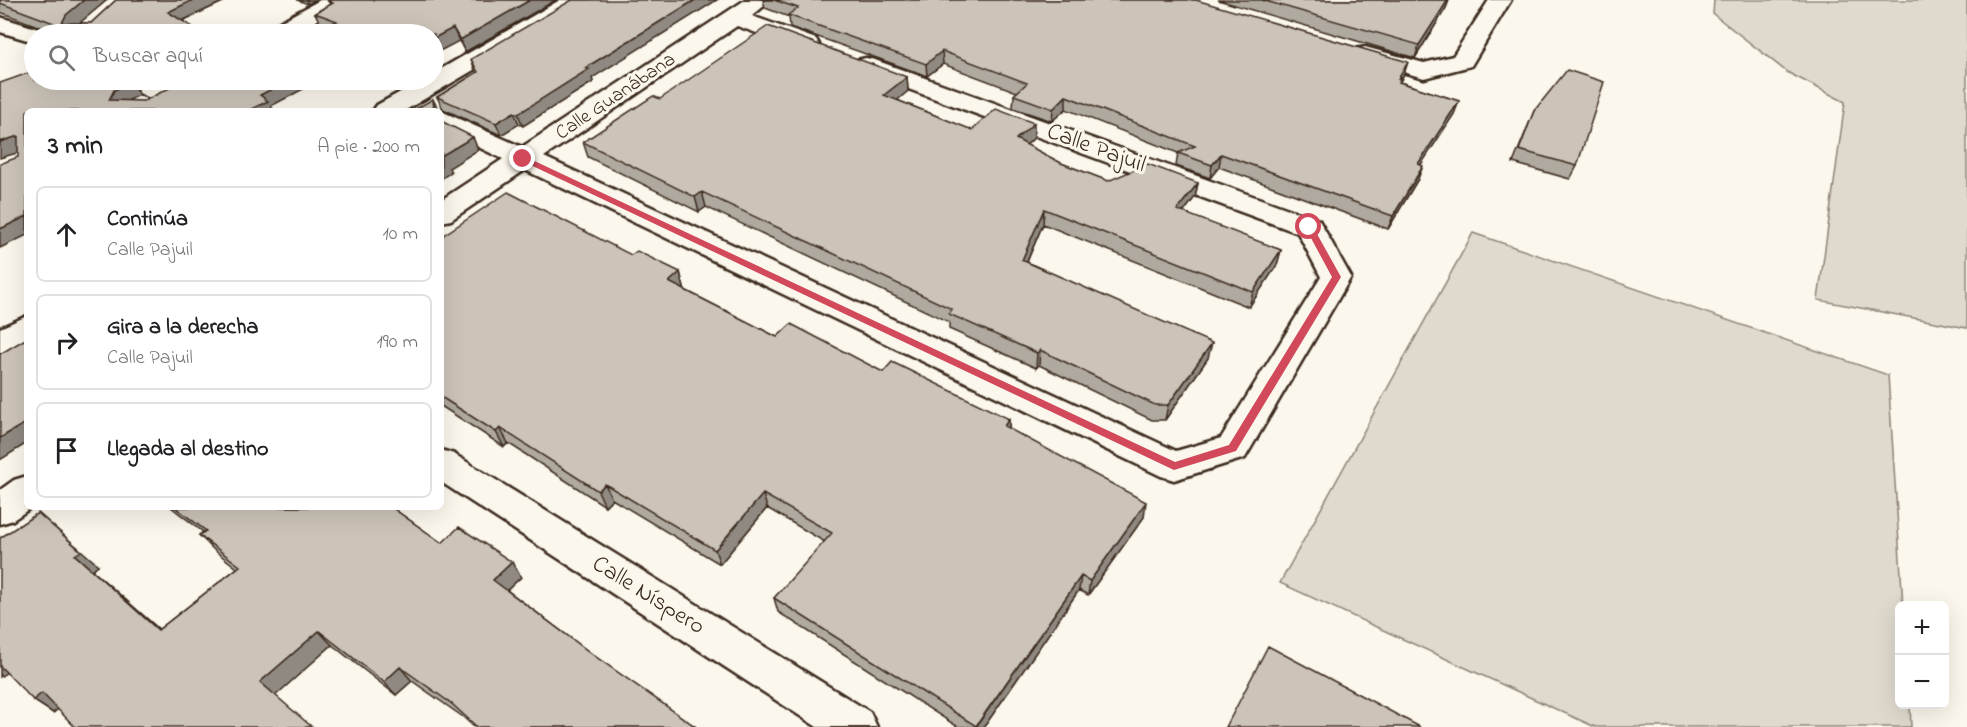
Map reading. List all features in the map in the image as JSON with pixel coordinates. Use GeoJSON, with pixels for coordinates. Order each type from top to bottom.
{"type":"FeatureCollection","features":[{"type":"Feature","properties":{"kind":"street"},"geometry":{"type":"LineString","coordinates":[[293,24],[337,0]]}},
{"type":"Feature","properties":{"kind":"street"},"geometry":{"type":"LineString","coordinates":[[444,83],[576,0]]}},
{"type":"Feature","properties":{"kind":"street","name":"Calle Guanábana"},"geometry":{"type":"LineString","coordinates":[[444,211],[760,0]]}},
{"type":"Feature","properties":{"kind":"street"},"geometry":{"type":"LineString","coordinates":[[1345,47],[1424,71],[1462,61],[1500,0]]}},
{"type":"Feature","properties":{"kind":"street","name":"Calle Pajuil"},"geometry":{"type":"LineString","coordinates":[[444,120],[1174,466],[1233,448],[1336,277],[1309,227],[734,17]]}},
{"type":"Feature","properties":{"kind":"street"},"geometry":{"type":"LineString","coordinates":[[0,24],[24,32]]}},
{"type":"Feature","properties":{"kind":"street"},"geometry":{"type":"LineString","coordinates":[[141,107],[175,90]]}},
{"type":"Feature","properties":{"kind":"street"},"geometry":{"type":"LineString","coordinates":[[404,108],[433,90]]}},
{"type":"Feature","properties":{"kind":"street"},"geometry":{"type":"LineString","coordinates":[[0,343],[24,330]]}},
{"type":"Feature","properties":{"kind":"street","name":"Calle Níspero"},"geometry":{"type":"LineString","coordinates":[[444,466],[855,727]]}},
{"type":"Feature","properties":{"kind":"street"},"geometry":{"type":"LineString","coordinates":[[0,509],[24,493]]}},
{"type":"Feature","properties":{"kind":"shaded area"},"geometry":{"type":"Polygon","coordinates":[[[1714,0],[1967,0],[1967,328],[1818,300],[1845,102],[1787,72],[1713,14],[1714,0]]]}},
{"type":"Feature","properties":{"kind":"shaded area"},"geometry":{"type":"Polygon","coordinates":[[[1473,233],[1888,375],[1903,601],[1895,601],[1895,709],[1910,709],[1911,727],[1595,727],[1280,583],[1473,233]]]}},
{"type":"Feature","properties":{"kind":"building"},"geometry":{"type":"Polygon","coordinates":[[[0,0],[84,0],[66,15],[62,23],[91,23],[116,0],[193,0],[168,12],[188,24],[56,24],[0,3],[0,0]]]}},
{"type":"Feature","properties":{"kind":"building"},"geometry":{"type":"Polygon","coordinates":[[[530,0],[460,40],[453,28],[444,33],[444,24],[331,24],[337,21],[315,13],[333,3],[328,1],[530,0]]]}},
{"type":"Feature","properties":{"kind":"building"},"geometry":{"type":"Polygon","coordinates":[[[572,0],[695,0],[585,68],[589,69],[518,114],[514,112],[496,123],[437,97],[478,72],[471,59],[572,0]]]}},
{"type":"Feature","properties":{"kind":"building"},"geometry":{"type":"Polygon","coordinates":[[[774,0],[1196,0],[1408,62],[1398,79],[1401,79],[1399,82],[1459,101],[1418,164],[1423,166],[1393,216],[1221,154],[1212,165],[1178,153],[1195,146],[1066,96],[1053,109],[1014,95],[1027,83],[942,51],[926,64],[788,15],[798,8],[774,0]]]}},
{"type":"Feature","properties":{"kind":"building"},"geometry":{"type":"Polygon","coordinates":[[[1262,0],[1448,0],[1419,45],[1262,0]]]}},
{"type":"Feature","properties":{"kind":"building"},"geometry":{"type":"Polygon","coordinates":[[[768,26],[907,77],[884,95],[972,130],[996,109],[1034,123],[1016,139],[1061,163],[1108,181],[1148,164],[1198,183],[1177,210],[1281,250],[1253,292],[1044,209],[1022,260],[1212,343],[1168,405],[1155,405],[1040,350],[1037,353],[949,314],[952,309],[702,192],[695,197],[583,142],[653,96],[660,99],[768,26]]]}},
{"type":"Feature","properties":{"kind":"building"},"geometry":{"type":"Polygon","coordinates":[[[1567,70],[1604,82],[1577,166],[1519,150],[1534,111],[1567,70]]]}},
{"type":"Feature","properties":{"kind":"building"},"geometry":{"type":"Polygon","coordinates":[[[24,75],[24,90],[114,90],[109,100],[144,101],[165,90],[270,90],[260,95],[268,101],[253,108],[24,108],[24,217],[0,229],[0,164],[18,157],[18,136],[0,142],[0,83],[24,75]]]}},
{"type":"Feature","properties":{"kind":"building"},"geometry":{"type":"Polygon","coordinates":[[[433,99],[434,108],[417,108],[433,99]]]}},
{"type":"Feature","properties":{"kind":"building"},"geometry":{"type":"Polygon","coordinates":[[[444,122],[473,137],[444,154],[444,122]]]}},
{"type":"Feature","properties":{"kind":"building"},"geometry":{"type":"Polygon","coordinates":[[[508,192],[631,255],[637,251],[680,272],[669,282],[777,337],[791,324],[883,372],[892,362],[1009,419],[1004,426],[1146,502],[1090,581],[1081,576],[976,726],[774,598],[832,533],[763,494],[715,550],[605,484],[598,491],[500,428],[496,432],[444,399],[444,235],[508,192]]]}},
{"type":"Feature","properties":{"kind":"building"},"geometry":{"type":"Polygon","coordinates":[[[24,340],[24,424],[0,438],[0,354],[24,340]]]}},
{"type":"Feature","properties":{"kind":"building"},"geometry":{"type":"Polygon","coordinates":[[[179,510],[395,510],[442,543],[459,527],[512,562],[493,580],[596,657],[696,727],[477,727],[452,704],[400,667],[384,682],[319,631],[260,682],[312,727],[75,727],[42,693],[33,700],[0,666],[0,538],[38,513],[81,551],[75,555],[158,630],[240,566],[199,535],[206,531],[179,510]]]}},
{"type":"Feature","properties":{"kind":"building"},"geometry":{"type":"Polygon","coordinates":[[[1268,646],[1420,727],[1226,727],[1268,646]]]}},
{"type":"Feature","properties":{"kind":"route"},"geometry":{"type":"LineString","coordinates":[[523,159],[1174,466],[1233,448],[1336,277],[1309,227]]}}]}
